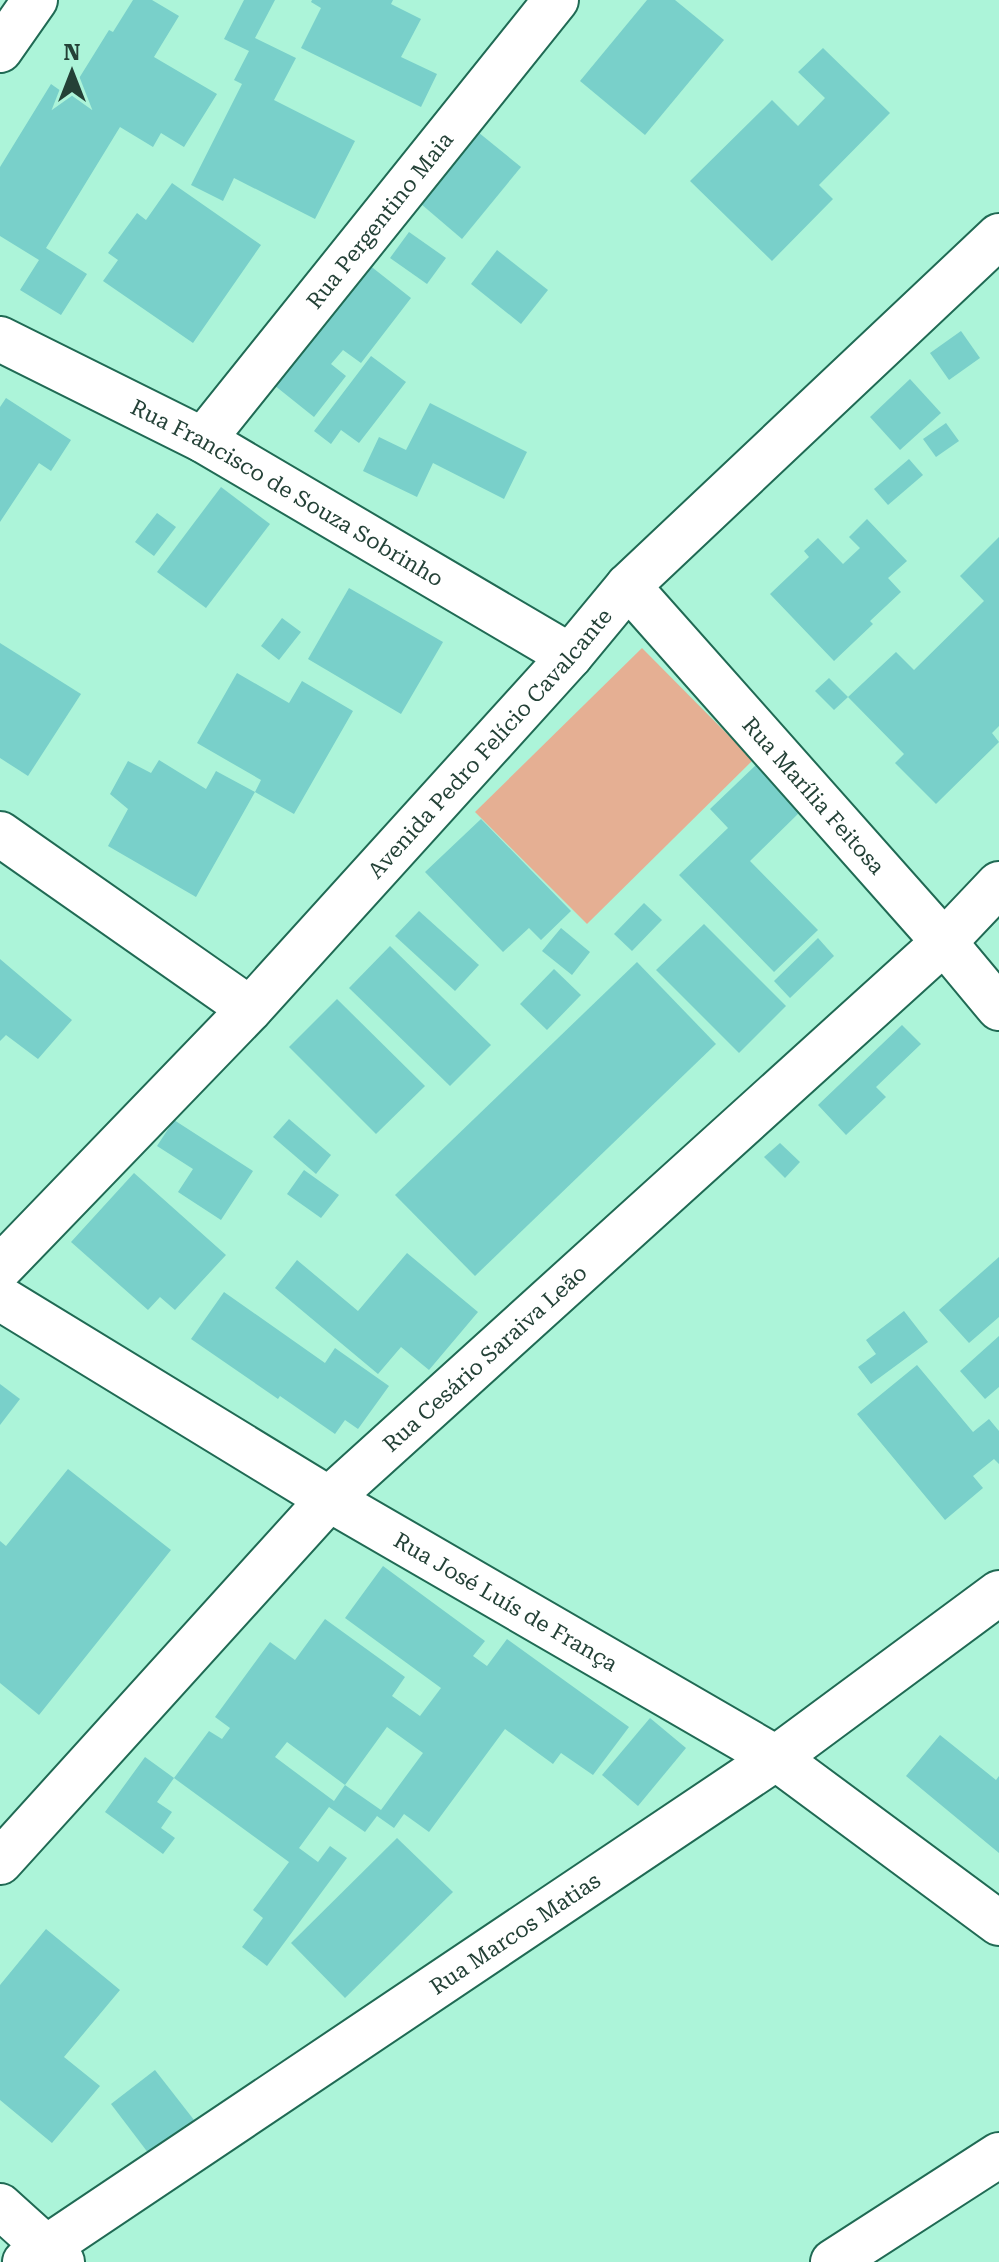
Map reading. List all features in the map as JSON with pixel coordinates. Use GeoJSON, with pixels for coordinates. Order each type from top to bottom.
{"type":"FeatureCollection","features":[{"type":"Feature","properties":{"kind":"street"},"geometry":{"type":"LineString","coordinates":[[0,50],[35,0]]}},
{"type":"Feature","properties":{"kind":"street","name":"Rua Pergentino Maia"},"geometry":{"type":"LineString","coordinates":[[203,440],[556,0]]}},
{"type":"Feature","properties":{"kind":"street","name":"Avenida Pedro Felício Cavalcante"},"geometry":{"type":"LineString","coordinates":[[0,1268],[250,1009],[570,656],[628,586],[999,236]]}},
{"type":"Feature","properties":{"kind":"street","name":"Rua Francisco de Souza Sobrinho"},"geometry":{"type":"LineString","coordinates":[[0,339],[203,440],[570,656]]}},
{"type":"Feature","properties":{"kind":"street","name":"Rua Marília Feitosa"},"geometry":{"type":"LineString","coordinates":[[628,586],[999,1008]]}},
{"type":"Feature","properties":{"kind":"street"},"geometry":{"type":"LineString","coordinates":[[0,834],[250,1009]]}},
{"type":"Feature","properties":{"kind":"street","name":"Rua Cesário Saraiva Leão"},"geometry":{"type":"LineString","coordinates":[[0,1862],[329,1499],[944,942],[999,884]]}},
{"type":"Feature","properties":{"kind":"street","name":"Rua José Luís de França"},"geometry":{"type":"LineString","coordinates":[[0,1298],[329,1499],[776,1758],[999,1923]]}},
{"type":"Feature","properties":{"kind":"street","name":"Rua Marcos Matias"},"geometry":{"type":"LineString","coordinates":[[44,2257],[776,1758],[999,1593]]}},
{"type":"Feature","properties":{"kind":"street"},"geometry":{"type":"LineString","coordinates":[[833,2262],[999,2155]]}},
{"type":"Feature","properties":{"kind":"street"},"geometry":{"type":"LineString","coordinates":[[0,2206],[44,2257]]}},
{"type":"Feature","properties":{"kind":"shaded area"},"geometry":{"type":"Polygon","coordinates":[[[642,648],[753,760],[587,924],[475,812],[642,648]]]}},
{"type":"Feature","properties":{"kind":"building"},"geometry":{"type":"Polygon","coordinates":[[[133,0],[152,0],[179,16],[154,57],[217,94],[184,147],[161,133],[153,147],[120,127],[46,248],[87,274],[61,315],[20,290],[39,260],[0,236],[0,167],[51,84],[68,96],[109,30],[113,32],[133,0]]]}},
{"type":"Feature","properties":{"kind":"building"},"geometry":{"type":"Polygon","coordinates":[[[244,0],[275,0],[255,38],[296,58],[274,100],[355,141],[315,219],[234,178],[223,201],[191,185],[242,84],[234,80],[249,51],[224,39],[244,0]]]}},
{"type":"Feature","properties":{"kind":"building"},"geometry":{"type":"Polygon","coordinates":[[[312,0],[393,0],[391,4],[421,19],[401,57],[437,74],[421,107],[301,48],[321,8],[312,0]]]}},
{"type":"Feature","properties":{"kind":"building"},"geometry":{"type":"Polygon","coordinates":[[[647,0],[675,0],[724,40],[645,135],[580,81],[647,0]]]}},
{"type":"Feature","properties":{"kind":"building"},"geometry":{"type":"Polygon","coordinates":[[[823,48],[890,113],[819,185],[833,199],[772,261],[690,181],[772,100],[798,126],[825,98],[798,72],[823,48]]]}},
{"type":"Feature","properties":{"kind":"building"},"geometry":{"type":"Polygon","coordinates":[[[473,128],[521,167],[462,239],[414,198],[473,128]]]}},
{"type":"Feature","properties":{"kind":"building"},"geometry":{"type":"Polygon","coordinates":[[[172,183],[261,245],[193,343],[103,281],[118,260],[108,253],[137,213],[146,220],[172,183]]]}},
{"type":"Feature","properties":{"kind":"building"},"geometry":{"type":"Polygon","coordinates":[[[409,232],[446,258],[427,284],[390,258],[409,232]]]}},
{"type":"Feature","properties":{"kind":"building"},"geometry":{"type":"Polygon","coordinates":[[[497,250],[548,290],[521,324],[471,284],[497,250]]]}},
{"type":"Feature","properties":{"kind":"building"},"geometry":{"type":"Polygon","coordinates":[[[359,257],[411,298],[361,363],[343,350],[331,364],[346,376],[314,417],[264,377],[359,257]]]}},
{"type":"Feature","properties":{"kind":"building"},"geometry":{"type":"Polygon","coordinates":[[[961,331],[980,358],[949,380],[930,353],[961,331]]]}},
{"type":"Feature","properties":{"kind":"building"},"geometry":{"type":"Polygon","coordinates":[[[371,356],[406,382],[359,443],[341,430],[331,444],[314,431],[371,356]]]}},
{"type":"Feature","properties":{"kind":"building"},"geometry":{"type":"Polygon","coordinates":[[[910,379],[941,413],[900,450],[870,417],[910,379]]]}},
{"type":"Feature","properties":{"kind":"building"},"geometry":{"type":"Polygon","coordinates":[[[6,398],[71,440],[51,471],[39,463],[0,522],[0,407],[6,398]]]}},
{"type":"Feature","properties":{"kind":"building"},"geometry":{"type":"Polygon","coordinates":[[[430,403],[527,452],[504,499],[433,463],[417,497],[363,471],[379,437],[406,450],[430,403]]]}},
{"type":"Feature","properties":{"kind":"building"},"geometry":{"type":"Polygon","coordinates":[[[946,423],[959,441],[936,457],[923,439],[946,423]]]}},
{"type":"Feature","properties":{"kind":"building"},"geometry":{"type":"Polygon","coordinates":[[[909,459],[923,475],[888,505],[874,489],[909,459]]]}},
{"type":"Feature","properties":{"kind":"building"},"geometry":{"type":"Polygon","coordinates":[[[221,487],[270,524],[206,608],[157,572],[221,487]]]}},
{"type":"Feature","properties":{"kind":"building"},"geometry":{"type":"Polygon","coordinates":[[[157,513],[176,527],[154,556],[135,542],[157,513]]]}},
{"type":"Feature","properties":{"kind":"building"},"geometry":{"type":"Polygon","coordinates":[[[867,519],[907,561],[888,578],[901,592],[834,661],[770,594],[809,557],[804,551],[818,538],[843,564],[860,548],[849,537],[867,519]]]}},
{"type":"Feature","properties":{"kind":"building"},"geometry":{"type":"Polygon","coordinates":[[[999,537],[999,726],[992,733],[999,742],[936,804],[895,763],[904,754],[848,697],[896,652],[914,670],[984,601],[960,576],[999,537]]]}},
{"type":"Feature","properties":{"kind":"building"},"geometry":{"type":"Polygon","coordinates":[[[349,588],[443,642],[401,714],[308,659],[349,588]]]}},
{"type":"Feature","properties":{"kind":"building"},"geometry":{"type":"Polygon","coordinates":[[[282,618],[301,632],[279,660],[261,646],[282,618]]]}},
{"type":"Feature","properties":{"kind":"building"},"geometry":{"type":"Polygon","coordinates":[[[0,643],[81,694],[28,776],[0,758],[0,643]]]}},
{"type":"Feature","properties":{"kind":"building"},"geometry":{"type":"Polygon","coordinates":[[[237,673],[289,703],[302,681],[353,711],[294,814],[255,792],[261,780],[197,743],[237,673]]]}},
{"type":"Feature","properties":{"kind":"building"},"geometry":{"type":"Polygon","coordinates":[[[829,678],[848,697],[834,710],[815,691],[829,678]]]}},
{"type":"Feature","properties":{"kind":"building"},"geometry":{"type":"Polygon","coordinates":[[[159,760],[206,789],[216,771],[255,792],[196,897],[108,846],[128,809],[110,794],[128,761],[151,773],[159,760]]]}},
{"type":"Feature","properties":{"kind":"building"},"geometry":{"type":"Polygon","coordinates":[[[757,764],[804,808],[750,861],[818,930],[774,972],[679,875],[728,828],[710,809],[757,764]]]}},
{"type":"Feature","properties":{"kind":"building"},"geometry":{"type":"Polygon","coordinates":[[[481,819],[571,911],[541,940],[529,928],[503,952],[425,872],[481,819]]]}},
{"type":"Feature","properties":{"kind":"building"},"geometry":{"type":"Polygon","coordinates":[[[644,903],[662,920],[632,951],[614,934],[644,903]]]}},
{"type":"Feature","properties":{"kind":"building"},"geometry":{"type":"Polygon","coordinates":[[[419,911],[479,965],[455,991],[395,936],[419,911]]]}},
{"type":"Feature","properties":{"kind":"building"},"geometry":{"type":"Polygon","coordinates":[[[704,924],[786,1006],[739,1053],[656,970],[704,924]]]}},
{"type":"Feature","properties":{"kind":"building"},"geometry":{"type":"Polygon","coordinates":[[[561,928],[590,952],[572,975],[542,951],[561,928]]]}},
{"type":"Feature","properties":{"kind":"building"},"geometry":{"type":"Polygon","coordinates":[[[818,938],[834,956],[790,998],[774,981],[818,938]]]}},
{"type":"Feature","properties":{"kind":"building"},"geometry":{"type":"Polygon","coordinates":[[[390,946],[491,1045],[450,1086],[349,988],[390,946]]]}},
{"type":"Feature","properties":{"kind":"building"},"geometry":{"type":"Polygon","coordinates":[[[0,959],[72,1020],[38,1059],[6,1035],[0,1041],[0,959]]]}},
{"type":"Feature","properties":{"kind":"building"},"geometry":{"type":"Polygon","coordinates":[[[637,962],[716,1044],[475,1276],[395,1195],[637,962]]]}},
{"type":"Feature","properties":{"kind":"building"},"geometry":{"type":"Polygon","coordinates":[[[554,969],[581,995],[547,1030],[520,1004],[554,969]]]}},
{"type":"Feature","properties":{"kind":"building"},"geometry":{"type":"Polygon","coordinates":[[[337,999],[425,1086],[376,1134],[289,1047],[337,999]]]}},
{"type":"Feature","properties":{"kind":"building"},"geometry":{"type":"Polygon","coordinates":[[[902,1025],[921,1044],[876,1087],[886,1097],[846,1135],[818,1105],[902,1025]]]}},
{"type":"Feature","properties":{"kind":"building"},"geometry":{"type":"Polygon","coordinates":[[[289,1119],[331,1155],[316,1174],[273,1137],[289,1119]]]}},
{"type":"Feature","properties":{"kind":"building"},"geometry":{"type":"Polygon","coordinates":[[[174,1120],[253,1171],[221,1220],[178,1192],[193,1169],[157,1146],[174,1120]]]}},
{"type":"Feature","properties":{"kind":"building"},"geometry":{"type":"Polygon","coordinates":[[[780,1143],[800,1162],[785,1178],[764,1157],[780,1143]]]}},
{"type":"Feature","properties":{"kind":"building"},"geometry":{"type":"Polygon","coordinates":[[[304,1170],[339,1195],[321,1218],[287,1194],[304,1170]]]}},
{"type":"Feature","properties":{"kind":"building"},"geometry":{"type":"Polygon","coordinates":[[[134,1173],[226,1255],[175,1310],[160,1297],[148,1310],[71,1242],[134,1173]]]}},
{"type":"Feature","properties":{"kind":"building"},"geometry":{"type":"Polygon","coordinates":[[[407,1253],[478,1312],[429,1370],[401,1347],[378,1374],[275,1288],[297,1260],[358,1311],[407,1253]]]}},
{"type":"Feature","properties":{"kind":"building"},"geometry":{"type":"Polygon","coordinates":[[[999,1257],[999,1317],[969,1343],[939,1310],[999,1257]]]}},
{"type":"Feature","properties":{"kind":"building"},"geometry":{"type":"Polygon","coordinates":[[[224,1292],[325,1363],[335,1348],[389,1386],[358,1429],[345,1420],[335,1434],[191,1339],[224,1292]]]}},
{"type":"Feature","properties":{"kind":"building"},"geometry":{"type":"Polygon","coordinates":[[[904,1311],[928,1342],[871,1384],[858,1367],[876,1354],[866,1340],[904,1311]]]}},
{"type":"Feature","properties":{"kind":"building"},"geometry":{"type":"Polygon","coordinates":[[[999,1336],[999,1387],[985,1399],[960,1371],[999,1336]]]}},
{"type":"Feature","properties":{"kind":"building"},"geometry":{"type":"Polygon","coordinates":[[[917,1365],[973,1432],[989,1419],[999,1431],[999,1464],[994,1459],[973,1476],[983,1488],[945,1520],[857,1414],[917,1365]]]}},
{"type":"Feature","properties":{"kind":"building"},"geometry":{"type":"Polygon","coordinates":[[[0,1384],[20,1399],[0,1425],[0,1384]]]}},
{"type":"Feature","properties":{"kind":"building"},"geometry":{"type":"Polygon","coordinates":[[[68,1469],[171,1550],[39,1715],[0,1683],[0,1541],[6,1546],[68,1469]]]}},
{"type":"Feature","properties":{"kind":"building"},"geometry":{"type":"Polygon","coordinates":[[[383,1566],[485,1641],[473,1656],[487,1666],[507,1639],[629,1727],[593,1775],[561,1753],[553,1764],[505,1729],[429,1832],[404,1814],[394,1828],[377,1816],[365,1832],[329,1807],[299,1848],[318,1862],[330,1846],[347,1858],[267,1966],[242,1947],[263,1918],[253,1910],[289,1862],[174,1778],[209,1731],[222,1739],[230,1728],[215,1717],[270,1642],[295,1660],[325,1619],[405,1677],[392,1696],[420,1716],[441,1688],[345,1618],[383,1566]],[[387,1727],[345,1785],[381,1810],[423,1753],[387,1727]],[[287,1742],[275,1757],[334,1801],[345,1785],[287,1742]]]}},
{"type":"Feature","properties":{"kind":"building"},"geometry":{"type":"Polygon","coordinates":[[[650,1718],[686,1748],[638,1806],[602,1775],[650,1718]]]}},
{"type":"Feature","properties":{"kind":"building"},"geometry":{"type":"Polygon","coordinates":[[[940,1735],[996,1780],[999,1776],[999,1853],[906,1776],[940,1735]]]}},
{"type":"Feature","properties":{"kind":"building"},"geometry":{"type":"Polygon","coordinates":[[[145,1757],[174,1778],[157,1802],[172,1812],[161,1828],[175,1838],[163,1854],[105,1812],[145,1757]]]}},
{"type":"Feature","properties":{"kind":"building"},"geometry":{"type":"Polygon","coordinates":[[[397,1838],[453,1892],[345,1998],[291,1943],[397,1838]]]}},
{"type":"Feature","properties":{"kind":"building"},"geometry":{"type":"Polygon","coordinates":[[[46,1929],[120,1990],[64,2057],[100,2086],[52,2143],[0,2100],[0,1985],[46,1929]]]}},
{"type":"Feature","properties":{"kind":"building"},"geometry":{"type":"Polygon","coordinates":[[[155,2070],[194,2120],[149,2154],[111,2104],[155,2070]]]}}]}
